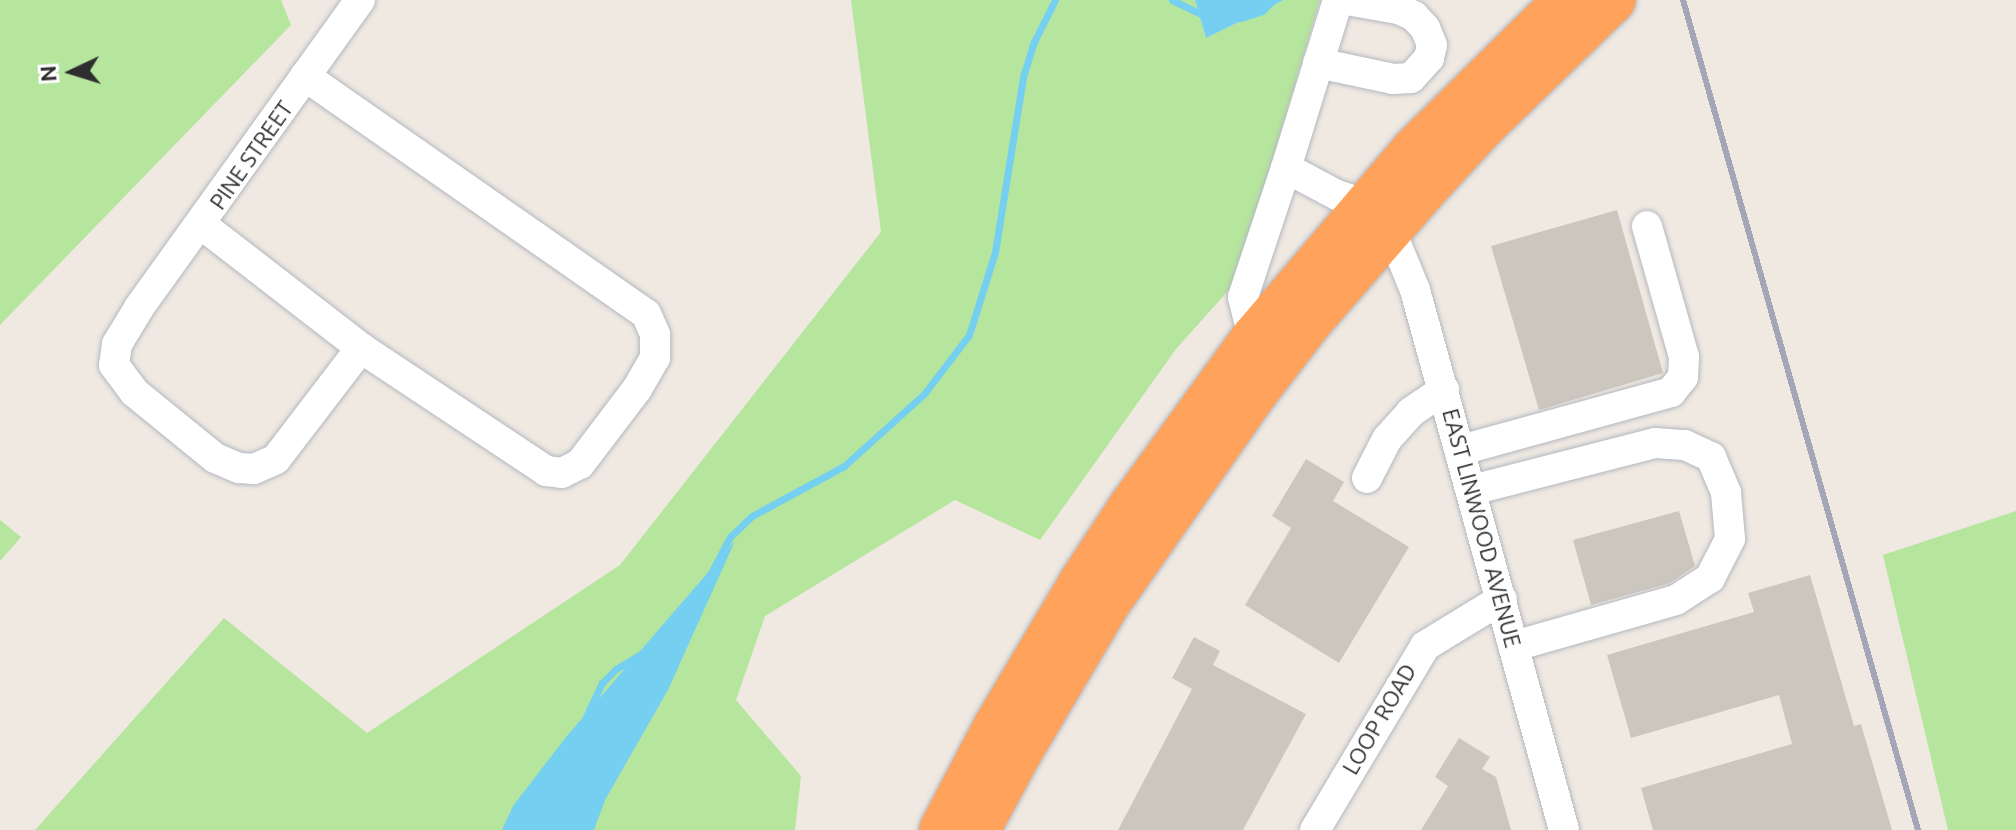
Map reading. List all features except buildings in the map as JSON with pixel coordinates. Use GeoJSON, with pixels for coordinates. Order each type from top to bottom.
{"type":"FeatureCollection","features":[{"type":"Feature","properties":{"kind":"highway"},"geometry":{"type":"LineString","coordinates":[[978,830],[1062,678],[1155,531],[1311,321],[1378,216],[1464,97],[1565,0]]}},
{"type":"Feature","properties":{"kind":"highway"},"geometry":{"type":"LineString","coordinates":[[941,830],[995,727],[1081,582],[1131,506],[1253,338],[1378,216],[1483,127],[1614,0]]}},
{"type":"Feature","properties":{"kind":"street","name":"PINE STREET"},"geometry":{"type":"LineString","coordinates":[[360,0],[202,225],[139,308],[117,344],[114,365],[134,392],[215,458],[239,468],[254,469],[276,459],[361,348]]}},
{"type":"Feature","properties":{"kind":"street"},"geometry":{"type":"LineString","coordinates":[[1253,338],[1243,297],[1338,0]]}},
{"type":"Feature","properties":{"kind":"street"},"geometry":{"type":"LineString","coordinates":[[1318,63],[1393,79],[1411,78],[1429,58],[1432,45],[1425,28],[1414,16],[1398,9],[1347,0]]}},
{"type":"Feature","properties":{"kind":"street"},"geometry":{"type":"LineString","coordinates":[[202,225],[361,348],[546,471],[562,473],[580,464],[637,389],[655,358],[655,334],[646,314],[305,76]]}},
{"type":"Feature","properties":{"kind":"street"},"geometry":{"type":"LineString","coordinates":[[1286,168],[1378,216]]}},
{"type":"Feature","properties":{"kind":"street","name":"EAST LINWOOD AVENUE"},"geometry":{"type":"LineString","coordinates":[[1378,216],[1411,275],[1564,830]]}},
{"type":"Feature","properties":{"kind":"street"},"geometry":{"type":"LineString","coordinates":[[1461,450],[1671,392],[1683,377],[1684,357],[1647,226]]}},
{"type":"Feature","properties":{"kind":"street"},"geometry":{"type":"LineString","coordinates":[[1367,478],[1387,439],[1411,412],[1444,390]]}},
{"type":"Feature","properties":{"kind":"street"},"geometry":{"type":"LineString","coordinates":[[1472,490],[1655,443],[1685,445],[1711,457],[1726,493],[1730,539],[1710,578],[1676,600],[1515,646]]}},
{"type":"Feature","properties":{"kind":"street","name":"LOOP ROAD"},"geometry":{"type":"LineString","coordinates":[[1315,830],[1416,656],[1439,636],[1502,599]]}},
{"type":"Feature","properties":{"kind":"green space"},"geometry":{"type":"Polygon","coordinates":[[[0,0],[281,0],[291,25],[0,325],[0,0]]]}},
{"type":"Feature","properties":{"kind":"green space"},"geometry":{"type":"Polygon","coordinates":[[[851,0],[1195,0],[1206,38],[1284,0],[1320,0],[1236,282],[1176,349],[1040,540],[955,500],[765,616],[736,700],[801,776],[795,830],[35,830],[224,618],[367,733],[620,565],[881,232],[851,0]]]}},
{"type":"Feature","properties":{"kind":"green space"},"geometry":{"type":"Polygon","coordinates":[[[2016,511],[2016,830],[1948,830],[1883,555],[2016,511]]]}},
{"type":"Feature","properties":{"kind":"green space"},"geometry":{"type":"Polygon","coordinates":[[[0,520],[21,537],[0,561],[0,520]]]}},
{"type":"Feature","properties":{"kind":"water"},"geometry":{"type":"Polygon","coordinates":[[[1195,0],[1284,0],[1206,38],[1195,0]]]}},
{"type":"Feature","properties":{"kind":"water"},"geometry":{"type":"Polygon","coordinates":[[[735,541],[668,690],[605,800],[594,830],[502,830],[513,806],[566,737],[735,541]]]}},
{"type":"Feature","properties":{"kind":"waterway"},"geometry":{"type":"LineString","coordinates":[[711,573],[730,537],[752,516],[844,466],[924,394],[969,335],[995,252],[1023,77],[1034,42],[1055,0]]}},
{"type":"Feature","properties":{"kind":"waterway"},"geometry":{"type":"LineString","coordinates":[[1172,0],[1209,18]]}},
{"type":"Feature","properties":{"kind":"waterway"},"geometry":{"type":"LineString","coordinates":[[1241,18],[1262,11],[1273,0]]}},
{"type":"Feature","properties":{"kind":"waterway"},"geometry":{"type":"LineString","coordinates":[[585,719],[602,683],[616,669],[643,653]]}},
{"type":"Feature","properties":{"kind":"railway"},"geometry":{"type":"LineString","coordinates":[[1683,0],[1918,830]]}}]}
